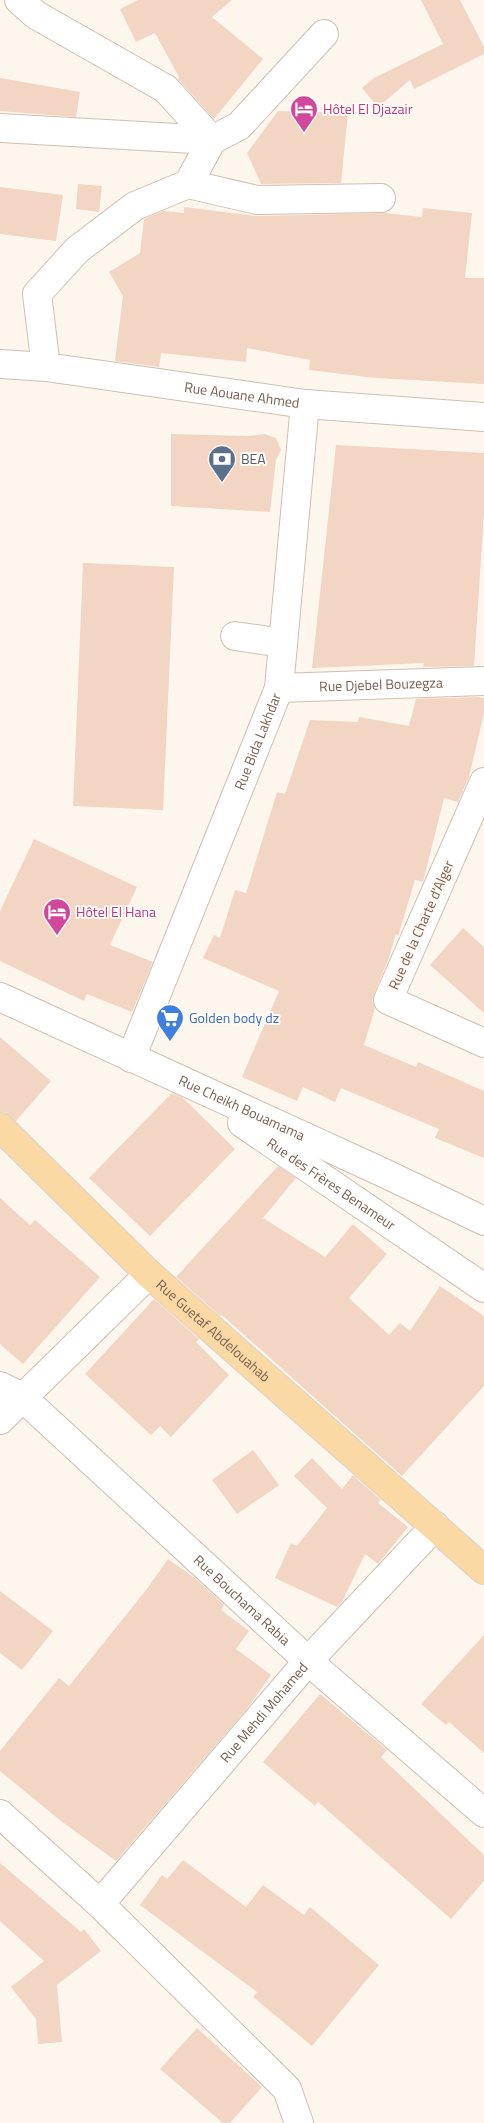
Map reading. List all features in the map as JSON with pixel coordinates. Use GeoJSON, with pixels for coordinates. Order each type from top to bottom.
{"type":"FeatureCollection","features":[{"type":"Feature","properties":{"kind":"main road","name":"Rue Guetaf Abdelouahab"},"geometry":{"type":"LineString","coordinates":[[0,1127],[149,1274],[484,1570]]}},
{"type":"Feature","properties":{"kind":"street"},"geometry":{"type":"LineString","coordinates":[[19,0],[36,15],[166,90],[212,140]]}},
{"type":"Feature","properties":{"kind":"street"},"geometry":{"type":"LineString","coordinates":[[0,128],[212,140],[239,126],[324,34]]}},
{"type":"Feature","properties":{"kind":"street"},"geometry":{"type":"LineString","coordinates":[[188,184],[212,140]]}},
{"type":"Feature","properties":{"kind":"street"},"geometry":{"type":"LineString","coordinates":[[46,367],[37,294],[77,250],[135,206],[188,184],[257,200],[381,198]]}},
{"type":"Feature","properties":{"kind":"street","name":"Rue Aouane Ahmed"},"geometry":{"type":"LineString","coordinates":[[0,364],[46,367],[305,404],[484,417]]}},
{"type":"Feature","properties":{"kind":"street","name":"Rue Bida Lakhdar"},"geometry":{"type":"LineString","coordinates":[[130,1058],[279,688],[305,404]]}},
{"type":"Feature","properties":{"kind":"street"},"geometry":{"type":"LineString","coordinates":[[235,636],[283,643]]}},
{"type":"Feature","properties":{"kind":"street","name":"Rue Djebel Bouzegza"},"geometry":{"type":"LineString","coordinates":[[279,688],[484,681]]}},
{"type":"Feature","properties":{"kind":"street","name":"Rue de la Charte d'Alger"},"geometry":{"type":"LineString","coordinates":[[484,782],[388,1000],[484,1043]]}},
{"type":"Feature","properties":{"kind":"street","name":"Rue Cheikh Bouamama"},"geometry":{"type":"LineString","coordinates":[[0,997],[384,1173],[484,1221]]}},
{"type":"Feature","properties":{"kind":"street","name":"Rue des Frères Benameur"},"geometry":{"type":"LineString","coordinates":[[178,1079],[484,1288]]}},
{"type":"Feature","properties":{"kind":"street"},"geometry":{"type":"LineString","coordinates":[[0,1420],[11,1392],[149,1274]]}},
{"type":"Feature","properties":{"kind":"street","name":"Rue Bouchama Rabia"},"geometry":{"type":"LineString","coordinates":[[11,1392],[308,1661],[484,1813]]}},
{"type":"Feature","properties":{"kind":"street","name":"Rue Mehdi Mohamed"},"geometry":{"type":"LineString","coordinates":[[100,1904],[308,1661],[435,1526]]}},
{"type":"Feature","properties":{"kind":"street"},"geometry":{"type":"LineString","coordinates":[[0,1814],[100,1904],[288,2089],[299,2123]]}},
{"type":"Feature","properties":{"kind":"building"},"geometry":{"type":"Polygon","coordinates":[[[138,0],[232,0],[212,17],[263,59],[214,119],[178,79],[179,77],[155,33],[136,42],[120,9],[138,0]]]}},
{"type":"Feature","properties":{"kind":"building"},"geometry":{"type":"Polygon","coordinates":[[[421,0],[460,0],[484,47],[484,54],[414,89],[410,80],[378,107],[362,88],[374,78],[443,44],[421,0]]]}},
{"type":"Feature","properties":{"kind":"building"},"geometry":{"type":"Polygon","coordinates":[[[0,78],[80,92],[76,117],[0,111],[0,78]]]}},
{"type":"Feature","properties":{"kind":"building","name":"Hôtel El Djazair"},"geometry":{"type":"Polygon","coordinates":[[[278,111],[348,113],[341,183],[261,184],[247,153],[278,111]]]}},
{"type":"Feature","properties":{"kind":"building"},"geometry":{"type":"Polygon","coordinates":[[[78,184],[102,186],[99,212],[76,209],[78,184]]]}},
{"type":"Feature","properties":{"kind":"building"},"geometry":{"type":"Polygon","coordinates":[[[0,187],[63,195],[56,241],[0,234],[0,187]]]}},
{"type":"Feature","properties":{"kind":"building"},"geometry":{"type":"Polygon","coordinates":[[[184,207],[257,216],[385,213],[422,217],[423,208],[472,213],[465,278],[484,278],[484,384],[375,378],[309,370],[310,360],[247,348],[246,362],[161,353],[159,367],[115,361],[123,296],[109,272],[140,253],[144,219],[163,211],[184,213],[184,207]]]}},
{"type":"Feature","properties":{"kind":"building","name":"BEA"},"geometry":{"type":"Polygon","coordinates":[[[171,434],[248,436],[264,434],[276,438],[281,450],[276,460],[270,512],[171,506],[171,434]]]}},
{"type":"Feature","properties":{"kind":"building"},"geometry":{"type":"Polygon","coordinates":[[[336,445],[484,453],[484,514],[474,666],[423,667],[424,663],[312,668],[336,445]]]}},
{"type":"Feature","properties":{"kind":"building"},"geometry":{"type":"Polygon","coordinates":[[[83,563],[174,567],[163,810],[73,806],[83,563]]]}},
{"type":"Feature","properties":{"kind":"building"},"geometry":{"type":"Polygon","coordinates":[[[484,698],[484,713],[469,777],[458,802],[444,798],[423,882],[415,880],[398,936],[396,934],[374,994],[372,1001],[375,1008],[364,1045],[416,1067],[418,1062],[484,1091],[484,1158],[435,1138],[439,1129],[341,1088],[335,1102],[303,1087],[297,1101],[242,1077],[279,991],[203,958],[214,935],[220,938],[235,890],[246,893],[277,792],[285,794],[310,720],[358,722],[359,717],[409,726],[416,699],[484,698]]]}},
{"type":"Feature","properties":{"kind":"building","name":"Hôtel El Hana"},"geometry":{"type":"Polygon","coordinates":[[[34,839],[137,887],[110,945],[153,962],[132,1012],[87,994],[84,1001],[0,961],[0,911],[34,839]]]}},
{"type":"Feature","properties":{"kind":"building"},"geometry":{"type":"Polygon","coordinates":[[[463,928],[484,947],[484,1013],[430,965],[463,928]]]}},
{"type":"Feature","properties":{"kind":"building"},"geometry":{"type":"Polygon","coordinates":[[[0,1037],[51,1081],[16,1121],[4,1112],[0,1112],[0,1037]]]}},
{"type":"Feature","properties":{"kind":"building"},"geometry":{"type":"Polygon","coordinates":[[[172,1093],[182,1097],[235,1149],[150,1236],[89,1178],[172,1093]]]}},
{"type":"Feature","properties":{"kind":"building"},"geometry":{"type":"Polygon","coordinates":[[[278,1166],[296,1178],[263,1218],[325,1257],[353,1224],[387,1254],[349,1298],[389,1335],[400,1323],[410,1331],[440,1286],[484,1316],[484,1386],[402,1476],[222,1315],[220,1316],[176,1277],[278,1166]]]}},
{"type":"Feature","properties":{"kind":"building"},"geometry":{"type":"Polygon","coordinates":[[[0,1198],[30,1225],[35,1220],[100,1277],[23,1364],[0,1344],[0,1198]]]}},
{"type":"Feature","properties":{"kind":"building"},"geometry":{"type":"Polygon","coordinates":[[[154,1299],[199,1339],[196,1342],[229,1375],[171,1437],[160,1426],[151,1435],[85,1374],[154,1299]]]}},
{"type":"Feature","properties":{"kind":"building"},"geometry":{"type":"Polygon","coordinates":[[[253,1450],[279,1485],[237,1514],[212,1480],[253,1450]]]}},
{"type":"Feature","properties":{"kind":"building"},"geometry":{"type":"Polygon","coordinates":[[[312,1458],[342,1489],[353,1475],[381,1500],[378,1503],[408,1527],[378,1564],[365,1554],[342,1602],[337,1607],[275,1578],[291,1543],[297,1546],[327,1508],[294,1476],[312,1458]]]}},
{"type":"Feature","properties":{"kind":"building"},"geometry":{"type":"Polygon","coordinates":[[[168,1559],[196,1579],[224,1605],[221,1610],[249,1631],[236,1649],[271,1675],[246,1710],[116,1861],[61,1821],[0,1771],[0,1751],[59,1678],[69,1686],[146,1590],[168,1559]]]}},
{"type":"Feature","properties":{"kind":"building"},"geometry":{"type":"Polygon","coordinates":[[[0,1591],[53,1631],[22,1670],[0,1653],[0,1591]]]}},
{"type":"Feature","properties":{"kind":"building"},"geometry":{"type":"Polygon","coordinates":[[[484,1635],[484,1753],[449,1722],[446,1725],[421,1704],[484,1635]]]}},
{"type":"Feature","properties":{"kind":"building"},"geometry":{"type":"Polygon","coordinates":[[[320,1694],[387,1750],[381,1757],[484,1855],[484,1881],[451,1919],[318,1802],[315,1806],[263,1762],[320,1694]]]}},
{"type":"Feature","properties":{"kind":"building"},"geometry":{"type":"Polygon","coordinates":[[[183,1860],[246,1907],[263,1885],[304,1915],[310,1907],[379,1965],[312,2046],[253,1997],[257,1992],[140,1905],[162,1875],[167,1879],[183,1860]]]}},
{"type":"Feature","properties":{"kind":"building"},"geometry":{"type":"Polygon","coordinates":[[[0,1863],[81,1932],[84,1929],[101,1951],[57,1985],[62,2042],[38,2044],[36,2019],[11,1987],[44,1961],[0,1921],[0,1863]]]}},
{"type":"Feature","properties":{"kind":"building"},"geometry":{"type":"Polygon","coordinates":[[[197,2028],[262,2087],[230,2123],[223,2123],[160,2069],[197,2028]]]}},
{"type":"Feature","properties":{"kind":"place","name":"Hôtel El Djazair"},"geometry":{"type":"Point","coordinates":[304,133]}},
{"type":"Feature","properties":{"kind":"place","name":"BEA"},"geometry":{"type":"Point","coordinates":[222,483]}},
{"type":"Feature","properties":{"kind":"place","name":"Hôtel El Hana"},"geometry":{"type":"Point","coordinates":[57,936]}},
{"type":"Feature","properties":{"kind":"place","name":"Golden body dz"},"geometry":{"type":"Point","coordinates":[170,1042]}}]}
